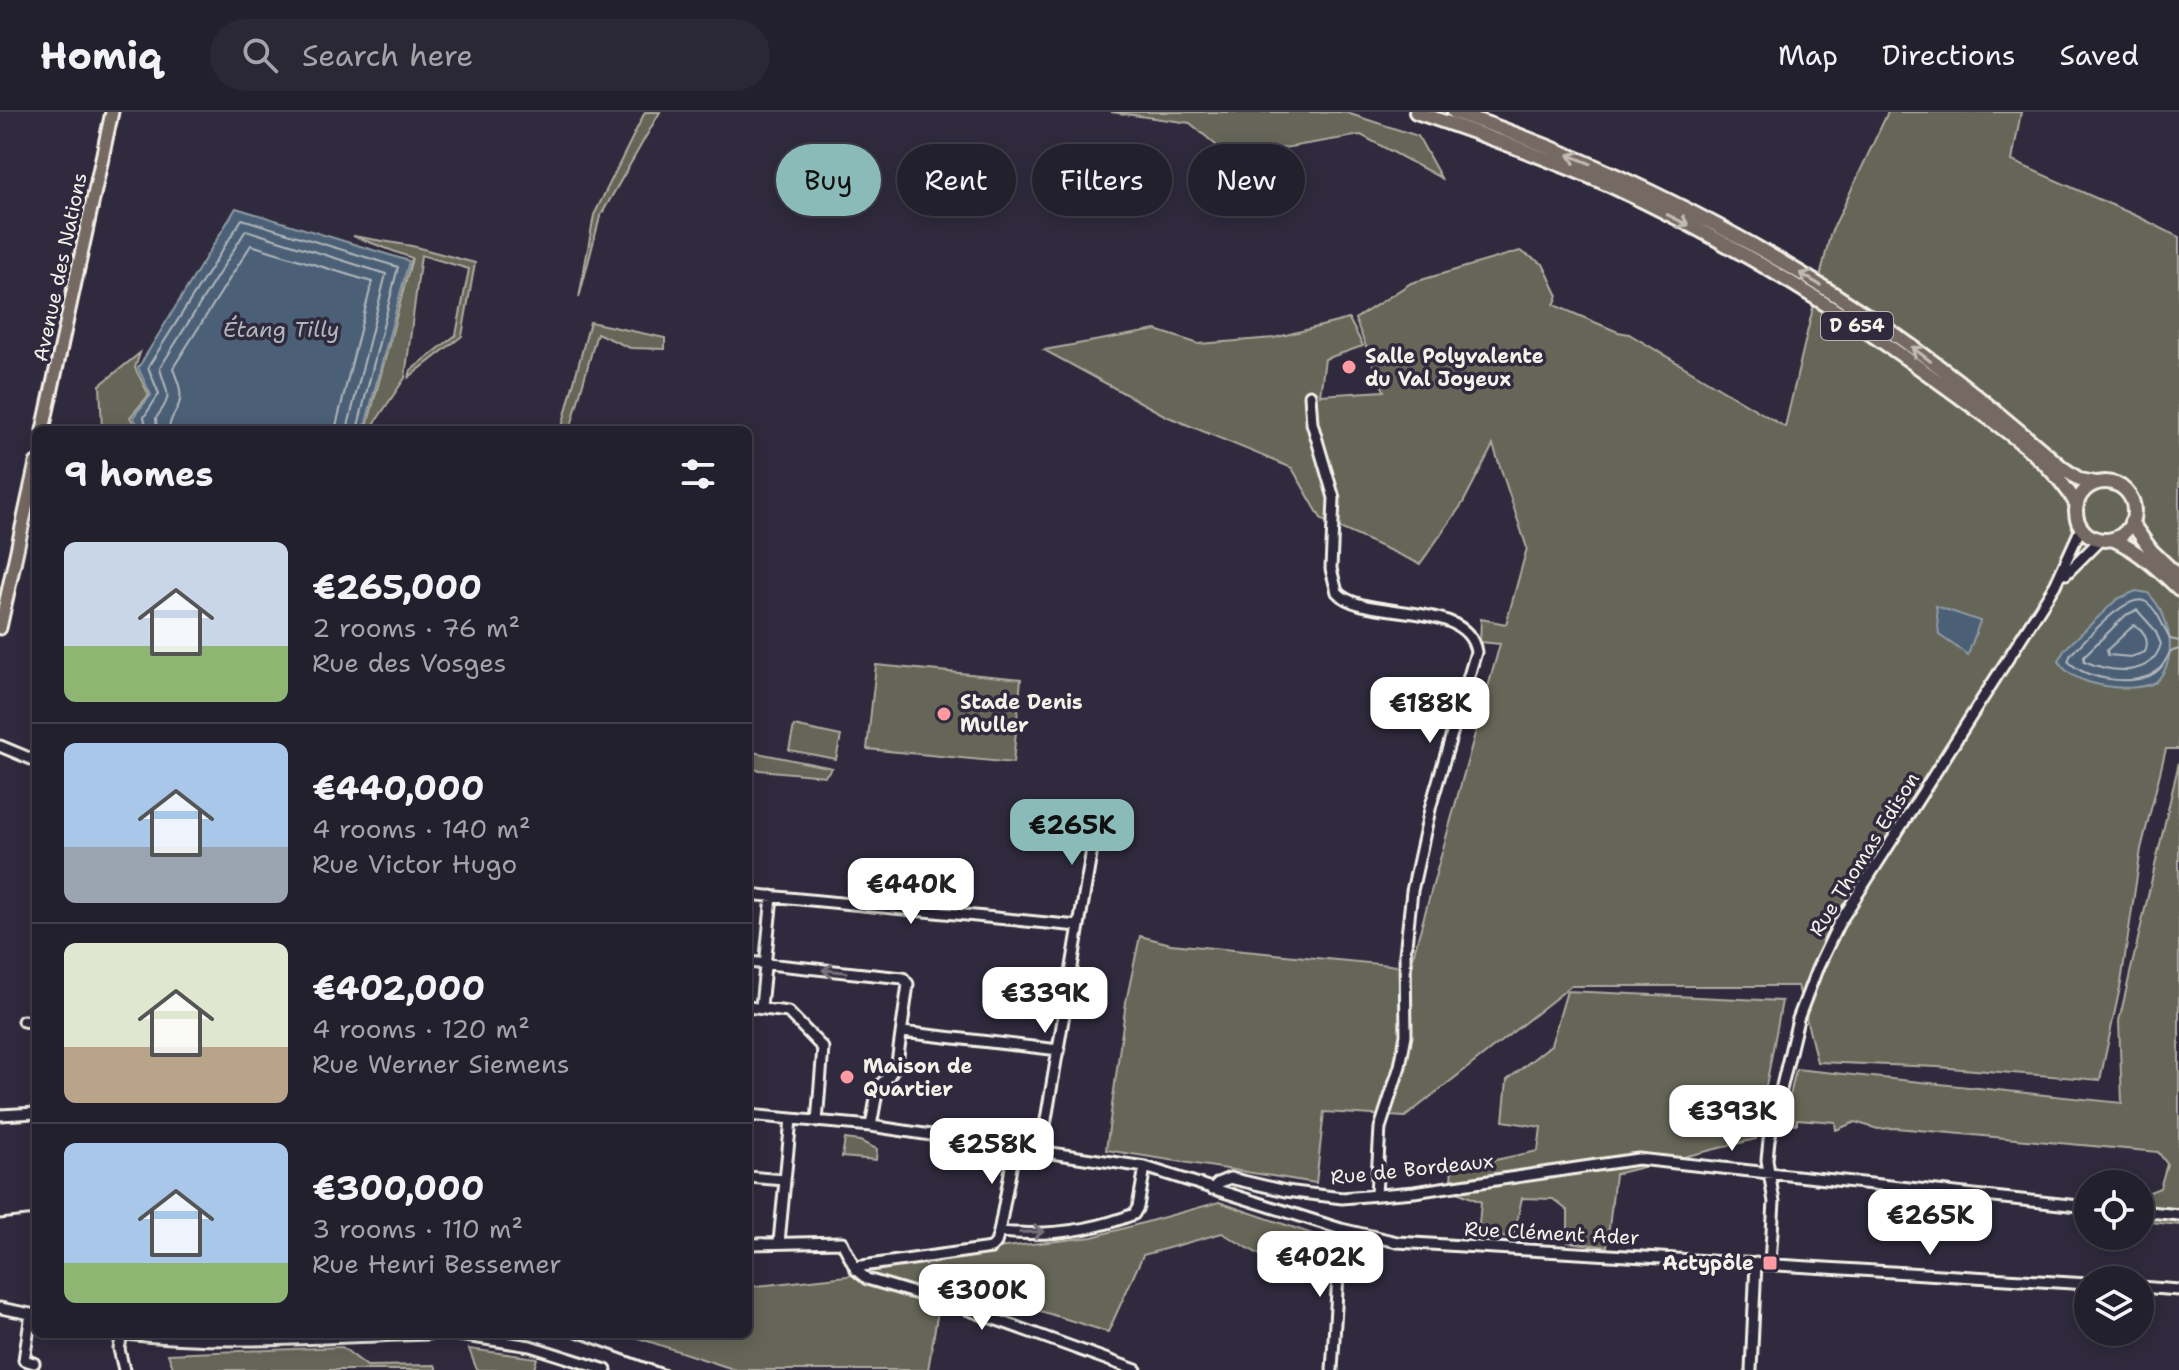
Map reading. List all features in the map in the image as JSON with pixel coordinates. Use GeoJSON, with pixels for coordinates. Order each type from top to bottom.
{"type":"FeatureCollection","features":[{"type":"Feature","properties":{"kind":"highway","name":"D 654"},"geometry":{"type":"LineString","coordinates":[[1416,112],[1608,185],[1690,226],[1796,286],[1929,375],[2004,431],[2050,469],[2077,505]]}},
{"type":"Feature","properties":{"kind":"highway","name":"D 654"},"geometry":{"type":"LineString","coordinates":[[1454,112],[1595,166],[1688,210],[1775,258],[1900,338],[2064,469],[2080,480],[2095,483]]}},
{"type":"Feature","properties":{"kind":"highway"},"geometry":{"type":"LineString","coordinates":[[2107,539],[2120,535],[2131,522],[2133,505],[2126,491],[2111,483],[2095,483],[2086,488],[2077,505],[2081,528],[2093,537],[2107,539],[2135,552],[2179,589]]}},
{"type":"Feature","properties":{"kind":"highway"},"geometry":{"type":"LineString","coordinates":[[2131,522],[2151,550],[2179,577]]}},
{"type":"Feature","properties":{"kind":"main road","name":"Avenue des Nations"},"geometry":{"type":"LineString","coordinates":[[44,426],[112,112]]}},
{"type":"Feature","properties":{"kind":"main road"},"geometry":{"type":"LineString","coordinates":[[0,628],[32,481]]}},
{"type":"Feature","properties":{"kind":"street"},"geometry":{"type":"LineString","coordinates":[[1310,395],[1312,423],[1334,498],[1331,569],[1337,592],[1348,600],[1457,625],[1472,637],[1476,652],[1431,805],[1412,891],[1405,954],[1406,1035],[1400,1066],[1380,1128],[1376,1194]]}},
{"type":"Feature","properties":{"kind":"street"},"geometry":{"type":"LineString","coordinates":[[2055,585],[2081,528]]}},
{"type":"Feature","properties":{"kind":"street"},"geometry":{"type":"LineString","coordinates":[[2055,585],[2086,551],[2107,539]]}},
{"type":"Feature","properties":{"kind":"street","name":"Rue Thomas Edison"},"geometry":{"type":"LineString","coordinates":[[1770,1263],[1774,1202],[1769,1174],[1769,1140],[1798,1019],[1817,969],[1838,925],[2055,585]]}},
{"type":"Feature","properties":{"kind":"street"},"geometry":{"type":"LineString","coordinates":[[0,746],[32,759]]}},
{"type":"Feature","properties":{"kind":"street"},"geometry":{"type":"LineString","coordinates":[[1041,1149],[1098,814]]}},
{"type":"Feature","properties":{"kind":"street"},"geometry":{"type":"LineString","coordinates":[[752,894],[1078,926]]}},
{"type":"Feature","properties":{"kind":"street"},"geometry":{"type":"LineString","coordinates":[[761,1007],[772,896]]}},
{"type":"Feature","properties":{"kind":"street"},"geometry":{"type":"LineString","coordinates":[[752,962],[903,978],[908,984],[897,1063],[878,1087],[871,1126]]}},
{"type":"Feature","properties":{"kind":"street"},"geometry":{"type":"LineString","coordinates":[[752,1007],[788,1012],[823,1048],[817,1122]]}},
{"type":"Feature","properties":{"kind":"street"},"geometry":{"type":"LineString","coordinates":[[23,1021],[32,1022]]}},
{"type":"Feature","properties":{"kind":"street"},"geometry":{"type":"LineString","coordinates":[[902,1032],[1059,1050]]}},
{"type":"Feature","properties":{"kind":"street"},"geometry":{"type":"LineString","coordinates":[[0,1115],[32,1110]]}},
{"type":"Feature","properties":{"kind":"street","name":"Rue de Bordeaux"},"geometry":{"type":"LineString","coordinates":[[752,1115],[871,1126],[1041,1149],[1145,1167],[1212,1189],[1230,1178],[1315,1196],[1342,1198],[1414,1192],[1638,1159],[2074,1206]]}},
{"type":"Feature","properties":{"kind":"street"},"geometry":{"type":"LineString","coordinates":[[779,1242],[791,1119]]}},
{"type":"Feature","properties":{"kind":"street"},"geometry":{"type":"LineString","coordinates":[[855,1267],[991,1248],[999,1232],[1015,1146]]}},
{"type":"Feature","properties":{"kind":"street"},"geometry":{"type":"LineString","coordinates":[[999,1232],[1051,1232],[1091,1227],[1134,1214],[1145,1167]]}},
{"type":"Feature","properties":{"kind":"street"},"geometry":{"type":"LineString","coordinates":[[752,1177],[785,1180]]}},
{"type":"Feature","properties":{"kind":"street","name":"Rue Clément Ader"},"geometry":{"type":"LineString","coordinates":[[1212,1189],[1341,1229],[1397,1242],[2074,1283]]}},
{"type":"Feature","properties":{"kind":"street"},"geometry":{"type":"LineString","coordinates":[[2154,1212],[2179,1215]]}},
{"type":"Feature","properties":{"kind":"street"},"geometry":{"type":"LineString","coordinates":[[1332,1370],[1341,1229]]}},
{"type":"Feature","properties":{"kind":"street"},"geometry":{"type":"LineString","coordinates":[[752,1244],[842,1242],[855,1267],[867,1279],[958,1306],[1136,1370]]}},
{"type":"Feature","properties":{"kind":"street"},"geometry":{"type":"LineString","coordinates":[[1751,1370],[1756,1263]]}},
{"type":"Feature","properties":{"kind":"street"},"geometry":{"type":"LineString","coordinates":[[2154,1288],[2179,1290]]}},
{"type":"Feature","properties":{"kind":"street"},"geometry":{"type":"LineString","coordinates":[[0,1308],[32,1315]]}},
{"type":"Feature","properties":{"kind":"street"},"geometry":{"type":"LineString","coordinates":[[32,1324],[24,1360],[34,1363]]}},
{"type":"Feature","properties":{"kind":"street"},"geometry":{"type":"LineString","coordinates":[[122,1338],[119,1349],[124,1370]]}},
{"type":"Feature","properties":{"kind":"street"},"geometry":{"type":"LineString","coordinates":[[156,1338],[229,1341],[314,1338]]}},
{"type":"Feature","properties":{"kind":"street"},"geometry":{"type":"LineString","coordinates":[[479,1338],[530,1346],[606,1370]]}},
{"type":"Feature","properties":{"kind":"green space"},"geometry":{"type":"Polygon","coordinates":[[[645,112],[660,112],[600,217],[579,298],[594,215],[645,112]]]}},
{"type":"Feature","properties":{"kind":"green space"},"geometry":{"type":"Polygon","coordinates":[[[1111,112],[1344,112],[1418,136],[1441,178],[1361,135],[1305,144],[1215,144],[1190,123],[1111,112]]]}},
{"type":"Feature","properties":{"kind":"green space"},"geometry":{"type":"Polygon","coordinates":[[[1888,112],[2021,112],[2012,161],[2179,237],[2179,749],[2166,749],[2141,849],[2121,983],[2100,1080],[1937,1067],[1817,1062],[1798,986],[1571,986],[1405,1117],[1324,1112],[1316,1183],[1106,1150],[1126,1002],[1140,936],[1171,944],[1410,967],[1500,644],[1480,642],[1481,619],[1506,624],[1527,548],[1493,445],[1463,503],[1420,564],[1322,520],[1292,468],[1166,416],[1044,350],[1156,330],[1199,344],[1274,338],[1349,319],[1363,346],[1325,359],[1320,395],[1384,391],[1355,319],[1411,283],[1520,251],[1543,264],[1558,296],[1554,305],[1629,334],[1785,427],[1830,235],[1888,112]]]}},
{"type":"Feature","properties":{"kind":"green space"},"geometry":{"type":"Polygon","coordinates":[[[353,236],[412,246],[475,263],[462,336],[409,377],[411,370],[456,335],[469,269],[421,255],[405,378],[373,426],[367,426],[412,258],[353,236]]]}},
{"type":"Feature","properties":{"kind":"green space"},"geometry":{"type":"Polygon","coordinates":[[[590,322],[665,338],[665,349],[630,348],[597,333],[571,426],[562,426],[590,322]]]}},
{"type":"Feature","properties":{"kind":"green space"},"geometry":{"type":"Polygon","coordinates":[[[140,353],[135,368],[149,395],[130,417],[136,426],[102,426],[100,385],[140,353]]]}},
{"type":"Feature","properties":{"kind":"green space","name":"Stade Denis Muller"},"geometry":{"type":"Polygon","coordinates":[[[876,665],[1021,679],[1013,763],[867,749],[876,665]]]}},
{"type":"Feature","properties":{"kind":"green space"},"geometry":{"type":"Polygon","coordinates":[[[794,726],[841,736],[836,759],[789,750],[794,726]]]}},
{"type":"Feature","properties":{"kind":"green space"},"geometry":{"type":"Polygon","coordinates":[[[752,752],[832,768],[825,776],[752,769],[752,752]]]}},
{"type":"Feature","properties":{"kind":"green space"},"geometry":{"type":"Polygon","coordinates":[[[2179,762],[2179,1225],[2154,1222],[2154,1190],[2160,1188],[2167,1164],[2158,1152],[1896,1128],[1878,1129],[1855,1122],[1836,1130],[1835,1122],[1797,1119],[1797,1124],[1784,1123],[1796,1069],[2122,1103],[2119,1021],[2179,762]]]}},
{"type":"Feature","properties":{"kind":"green space"},"geometry":{"type":"Polygon","coordinates":[[[1567,991],[1782,1001],[1756,1139],[1615,1174],[1607,1247],[1568,1242],[1568,1211],[1553,1199],[1522,1198],[1513,1238],[1478,1235],[1481,1202],[1450,1189],[1452,1169],[1538,1151],[1541,1127],[1503,1121],[1507,1080],[1551,1045],[1567,991]]]}},
{"type":"Feature","properties":{"kind":"green space"},"geometry":{"type":"Polygon","coordinates":[[[845,1139],[860,1141],[877,1149],[876,1160],[842,1157],[845,1139]]]}},
{"type":"Feature","properties":{"kind":"green space"},"geometry":{"type":"Polygon","coordinates":[[[1219,1202],[1330,1240],[1260,1255],[1222,1233],[1143,1255],[1108,1332],[943,1281],[928,1370],[736,1370],[638,1338],[752,1338],[752,1287],[847,1276],[961,1252],[1092,1237],[1219,1202]]]}},
{"type":"Feature","properties":{"kind":"green space"},"geometry":{"type":"Polygon","coordinates":[[[342,1347],[367,1366],[435,1365],[437,1370],[174,1370],[168,1354],[342,1347]]]}},
{"type":"Feature","properties":{"kind":"green space"},"geometry":{"type":"Polygon","coordinates":[[[469,1349],[537,1358],[534,1370],[477,1370],[469,1349]]]}},
{"type":"Feature","properties":{"kind":"water","name":"Étang Tilly"},"geometry":{"type":"Polygon","coordinates":[[[236,208],[409,261],[365,426],[139,426],[133,417],[151,395],[138,368],[236,208]]]}},
{"type":"Feature","properties":{"kind":"water"},"geometry":{"type":"Polygon","coordinates":[[[2136,591],[2148,593],[2167,626],[2168,662],[2156,682],[2133,687],[2103,686],[2065,670],[2059,661],[2064,650],[2117,599],[2136,591]]]}},
{"type":"Feature","properties":{"kind":"water"},"geometry":{"type":"Polygon","coordinates":[[[1936,606],[1980,621],[1968,655],[1939,635],[1936,606]]]}},
{"type":"Feature","properties":{"kind":"railway"},"geometry":{"type":"LineString","coordinates":[[0,1219],[32,1215]]}},
{"type":"Feature","properties":{"kind":"railway"},"geometry":{"type":"LineString","coordinates":[[579,1338],[666,1370]]}},
{"type":"Feature","properties":{"kind":"place","name":"Salle Polyvalente du Val Joyeux"},"geometry":{"type":"Point","coordinates":[1349,367]}},
{"type":"Feature","properties":{"kind":"place","name":"Stade Denis Muller"},"geometry":{"type":"Point","coordinates":[944,714]}},
{"type":"Feature","properties":{"kind":"place","name":"Maison de Quartier"},"geometry":{"type":"Point","coordinates":[847,1077]}},
{"type":"Feature","properties":{"kind":"place","name":"Actypôle"},"geometry":{"type":"Point","coordinates":[1770,1263]}}]}
